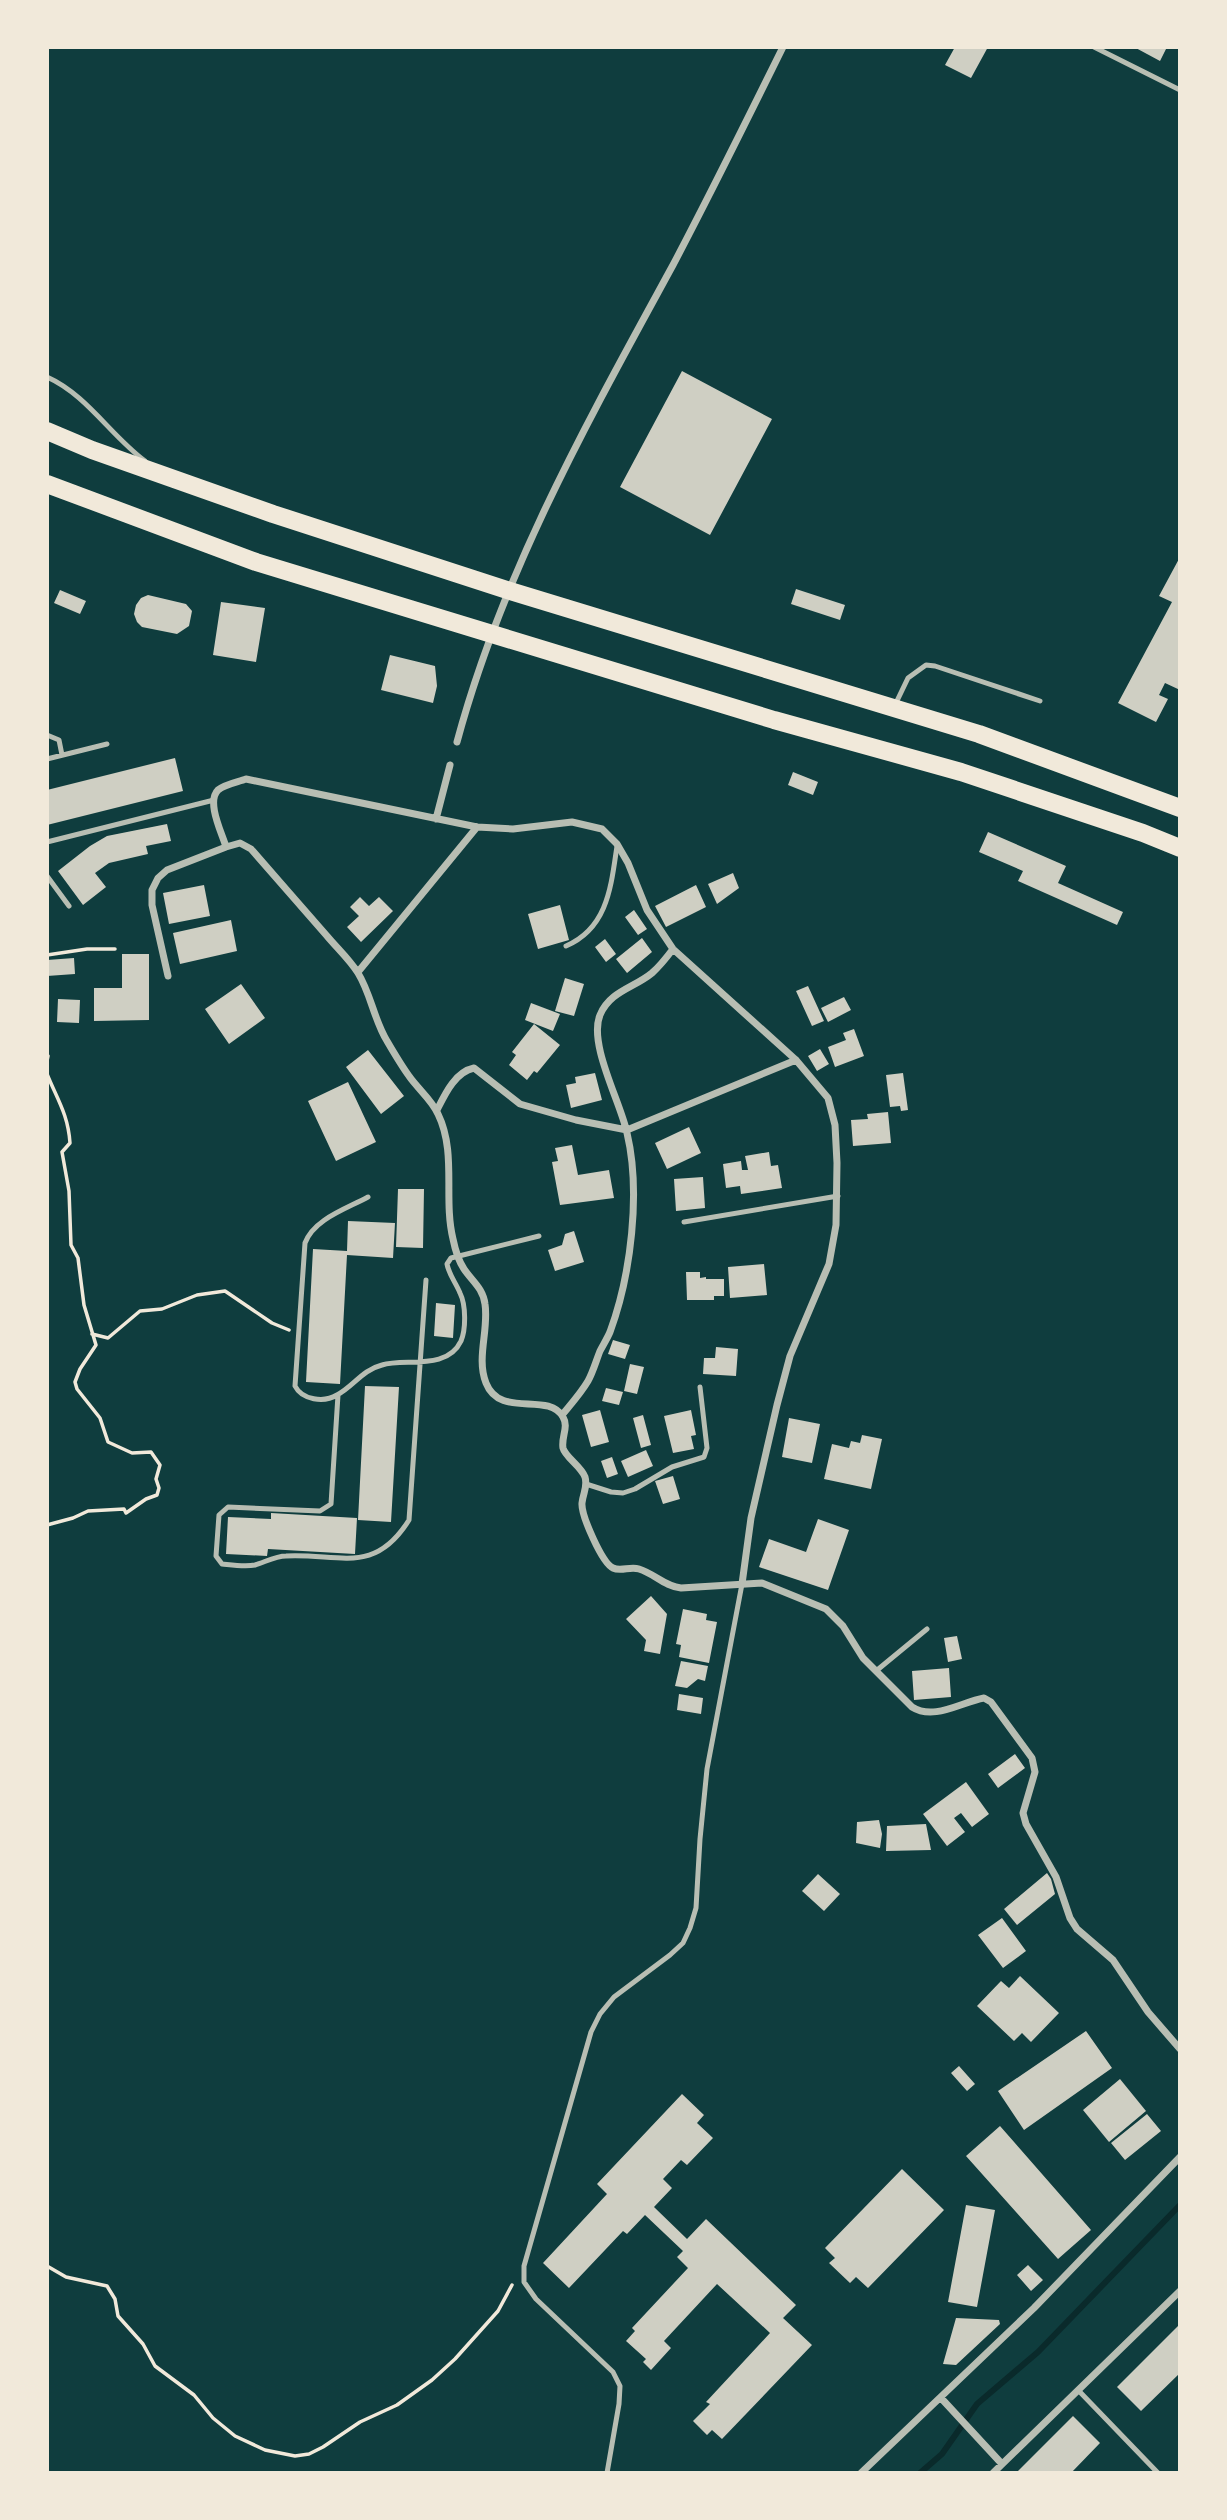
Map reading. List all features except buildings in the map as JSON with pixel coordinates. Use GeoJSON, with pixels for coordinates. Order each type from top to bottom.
{"type":"FeatureCollection","features":[{"type":"Feature","properties":{"kind":"main road"},"geometry":{"type":"LineString","coordinates":[[47,431],[273,514],[507,590],[979,734],[1180,808]]}},
{"type":"Feature","properties":{"kind":"main road"},"geometry":{"type":"LineString","coordinates":[[47,484],[256,562],[774,720],[961,772],[1180,848]]}},
{"type":"Feature","properties":{"kind":"street"},"geometry":{"type":"LineString","coordinates":[[457,741],[507,590],[539,520],[589,420],[702,211],[783,47]]}},
{"type":"Feature","properties":{"kind":"street"},"geometry":{"type":"LineString","coordinates":[[436,819],[450,765]]}},
{"type":"Feature","properties":{"kind":"street"},"geometry":{"type":"LineString","coordinates":[[226,847],[214,800],[221,788],[246,779],[477,827],[513,829],[572,822],[602,830],[617,844],[628,863],[647,910],[673,948],[796,1060],[828,1097],[835,1125],[838,1196],[836,1225],[829,1264],[790,1356],[777,1405],[751,1518],[742,1584]]}},
{"type":"Feature","properties":{"kind":"street"},"geometry":{"type":"LineString","coordinates":[[358,972],[477,827]]}},
{"type":"Feature","properties":{"kind":"street"},"geometry":{"type":"LineString","coordinates":[[168,976],[152,905],[152,890],[158,878],[167,870],[226,847],[240,843],[251,849],[358,972],[384,1037],[410,1077],[437,1110],[445,1130],[452,1238],[464,1268],[483,1293],[486,1308],[482,1370],[487,1384],[494,1396],[505,1402],[553,1408],[562,1415],[566,1425],[563,1445],[565,1452],[579,1467],[586,1484],[582,1503],[585,1519],[608,1565],[616,1570],[635,1568],[668,1587],[762,1583],[826,1609],[835,1616],[863,1658],[920,1713],[943,1711],[984,1698],[991,1702],[1032,1758],[1035,1772],[1023,1813],[1026,1824],[1056,1877],[1070,1918],[1076,1929],[1113,1960],[1148,2012],[1180,2049]]}},
{"type":"Feature","properties":{"kind":"street"},"geometry":{"type":"LineString","coordinates":[[562,1415],[589,1380],[609,1334],[630,1245],[635,1188],[627,1130],[603,1058],[598,1034],[599,1018],[607,1003],[621,990],[639,983],[654,971],[673,948]]}},
{"type":"Feature","properties":{"kind":"street"},"geometry":{"type":"LineString","coordinates":[[437,1110],[464,1070],[474,1068],[520,1104],[576,1121],[627,1130],[796,1060]]}},
{"type":"Feature","properties":{"kind":"street"},"geometry":{"type":"LineString","coordinates":[[861,2473],[1034,2308],[1180,2157]]}},
{"type":"Feature","properties":{"kind":"street"},"geometry":{"type":"LineString","coordinates":[[993,2473],[1180,2291]]}},
{"type":"Feature","properties":{"kind":"street"},"geometry":{"type":"LineString","coordinates":[[941,2398],[1002,2464]]}},
{"type":"Feature","properties":{"kind":"lane"},"geometry":{"type":"LineString","coordinates":[[1094,47],[1180,90]]}},
{"type":"Feature","properties":{"kind":"lane"},"geometry":{"type":"LineString","coordinates":[[47,377],[62,383],[78,396],[135,453],[164,475]]}},
{"type":"Feature","properties":{"kind":"lane"},"geometry":{"type":"LineString","coordinates":[[893,708],[908,678],[926,665],[1040,701]]}},
{"type":"Feature","properties":{"kind":"lane"},"geometry":{"type":"LineString","coordinates":[[47,735],[59,740],[62,755]]}},
{"type":"Feature","properties":{"kind":"lane"},"geometry":{"type":"LineString","coordinates":[[47,759],[107,744]]}},
{"type":"Feature","properties":{"kind":"lane"},"geometry":{"type":"LineString","coordinates":[[47,842],[214,800]]}},
{"type":"Feature","properties":{"kind":"lane"},"geometry":{"type":"LineString","coordinates":[[566,946],[580,940],[600,917],[612,879],[617,844]]}},
{"type":"Feature","properties":{"kind":"lane"},"geometry":{"type":"LineString","coordinates":[[47,876],[69,906]]}},
{"type":"Feature","properties":{"kind":"lane"},"geometry":{"type":"LineString","coordinates":[[684,1222],[838,1196]]}},
{"type":"Feature","properties":{"kind":"lane"},"geometry":{"type":"LineString","coordinates":[[368,1197],[310,1231],[305,1243],[295,1386],[299,1394],[306,1398],[338,1395],[359,1376],[384,1364],[420,1363],[439,1359],[453,1352],[463,1337],[464,1306],[449,1273],[447,1264],[451,1258],[539,1236]]}},
{"type":"Feature","properties":{"kind":"lane"},"geometry":{"type":"LineString","coordinates":[[338,1395],[331,1504],[320,1511],[228,1507],[219,1515],[216,1556],[222,1564],[251,1566],[284,1556],[355,1560],[384,1548],[400,1534],[409,1520],[426,1280]]}},
{"type":"Feature","properties":{"kind":"lane"},"geometry":{"type":"LineString","coordinates":[[586,1484],[623,1493],[672,1467],[704,1457],[707,1448],[700,1387]]}},
{"type":"Feature","properties":{"kind":"lane"},"geometry":{"type":"LineString","coordinates":[[607,2473],[620,2386],[613,2372],[536,2299],[524,2282],[524,2266],[596,2023],[614,1997],[670,1955],[682,1943],[690,1928],[696,1908],[707,1769],[742,1584]]}},
{"type":"Feature","properties":{"kind":"lane"},"geometry":{"type":"LineString","coordinates":[[876,1671],[927,1629]]}},
{"type":"Feature","properties":{"kind":"lane"},"geometry":{"type":"LineString","coordinates":[[1079,2390],[1158,2473]]}},
{"type":"Feature","properties":{"kind":"path"},"geometry":{"type":"LineString","coordinates":[[47,954],[115,949]]}},
{"type":"Feature","properties":{"kind":"path"},"geometry":{"type":"LineString","coordinates":[[47,1074],[54,1093],[64,1108],[69,1132],[70,1143],[62,1152],[69,1191],[71,1245],[78,1258],[80,1286],[96,1346],[80,1369],[75,1382],[77,1389],[100,1418],[108,1442],[132,1453],[151,1452],[160,1465],[156,1479],[159,1488],[157,1495],[126,1513],[124,1508],[88,1511],[47,1525]]}},
{"type":"Feature","properties":{"kind":"path"},"geometry":{"type":"LineString","coordinates":[[92,1334],[108,1338],[139,1311],[162,1309],[197,1294],[225,1291],[272,1323],[299,1333]]}},
{"type":"Feature","properties":{"kind":"path"},"geometry":{"type":"LineString","coordinates":[[47,2266],[66,2277],[107,2286],[115,2299],[117,2316],[143,2344],[155,2366],[194,2395],[213,2418],[235,2436],[265,2450],[295,2456],[309,2454],[323,2447],[360,2422],[397,2405],[432,2380],[455,2359],[498,2311],[524,2266]]}},
{"type":"Feature","properties":{"kind":"waterway"},"geometry":{"type":"LineString","coordinates":[[920,2473],[942,2454],[977,2404],[1038,2352],[1180,2205]]}}]}
